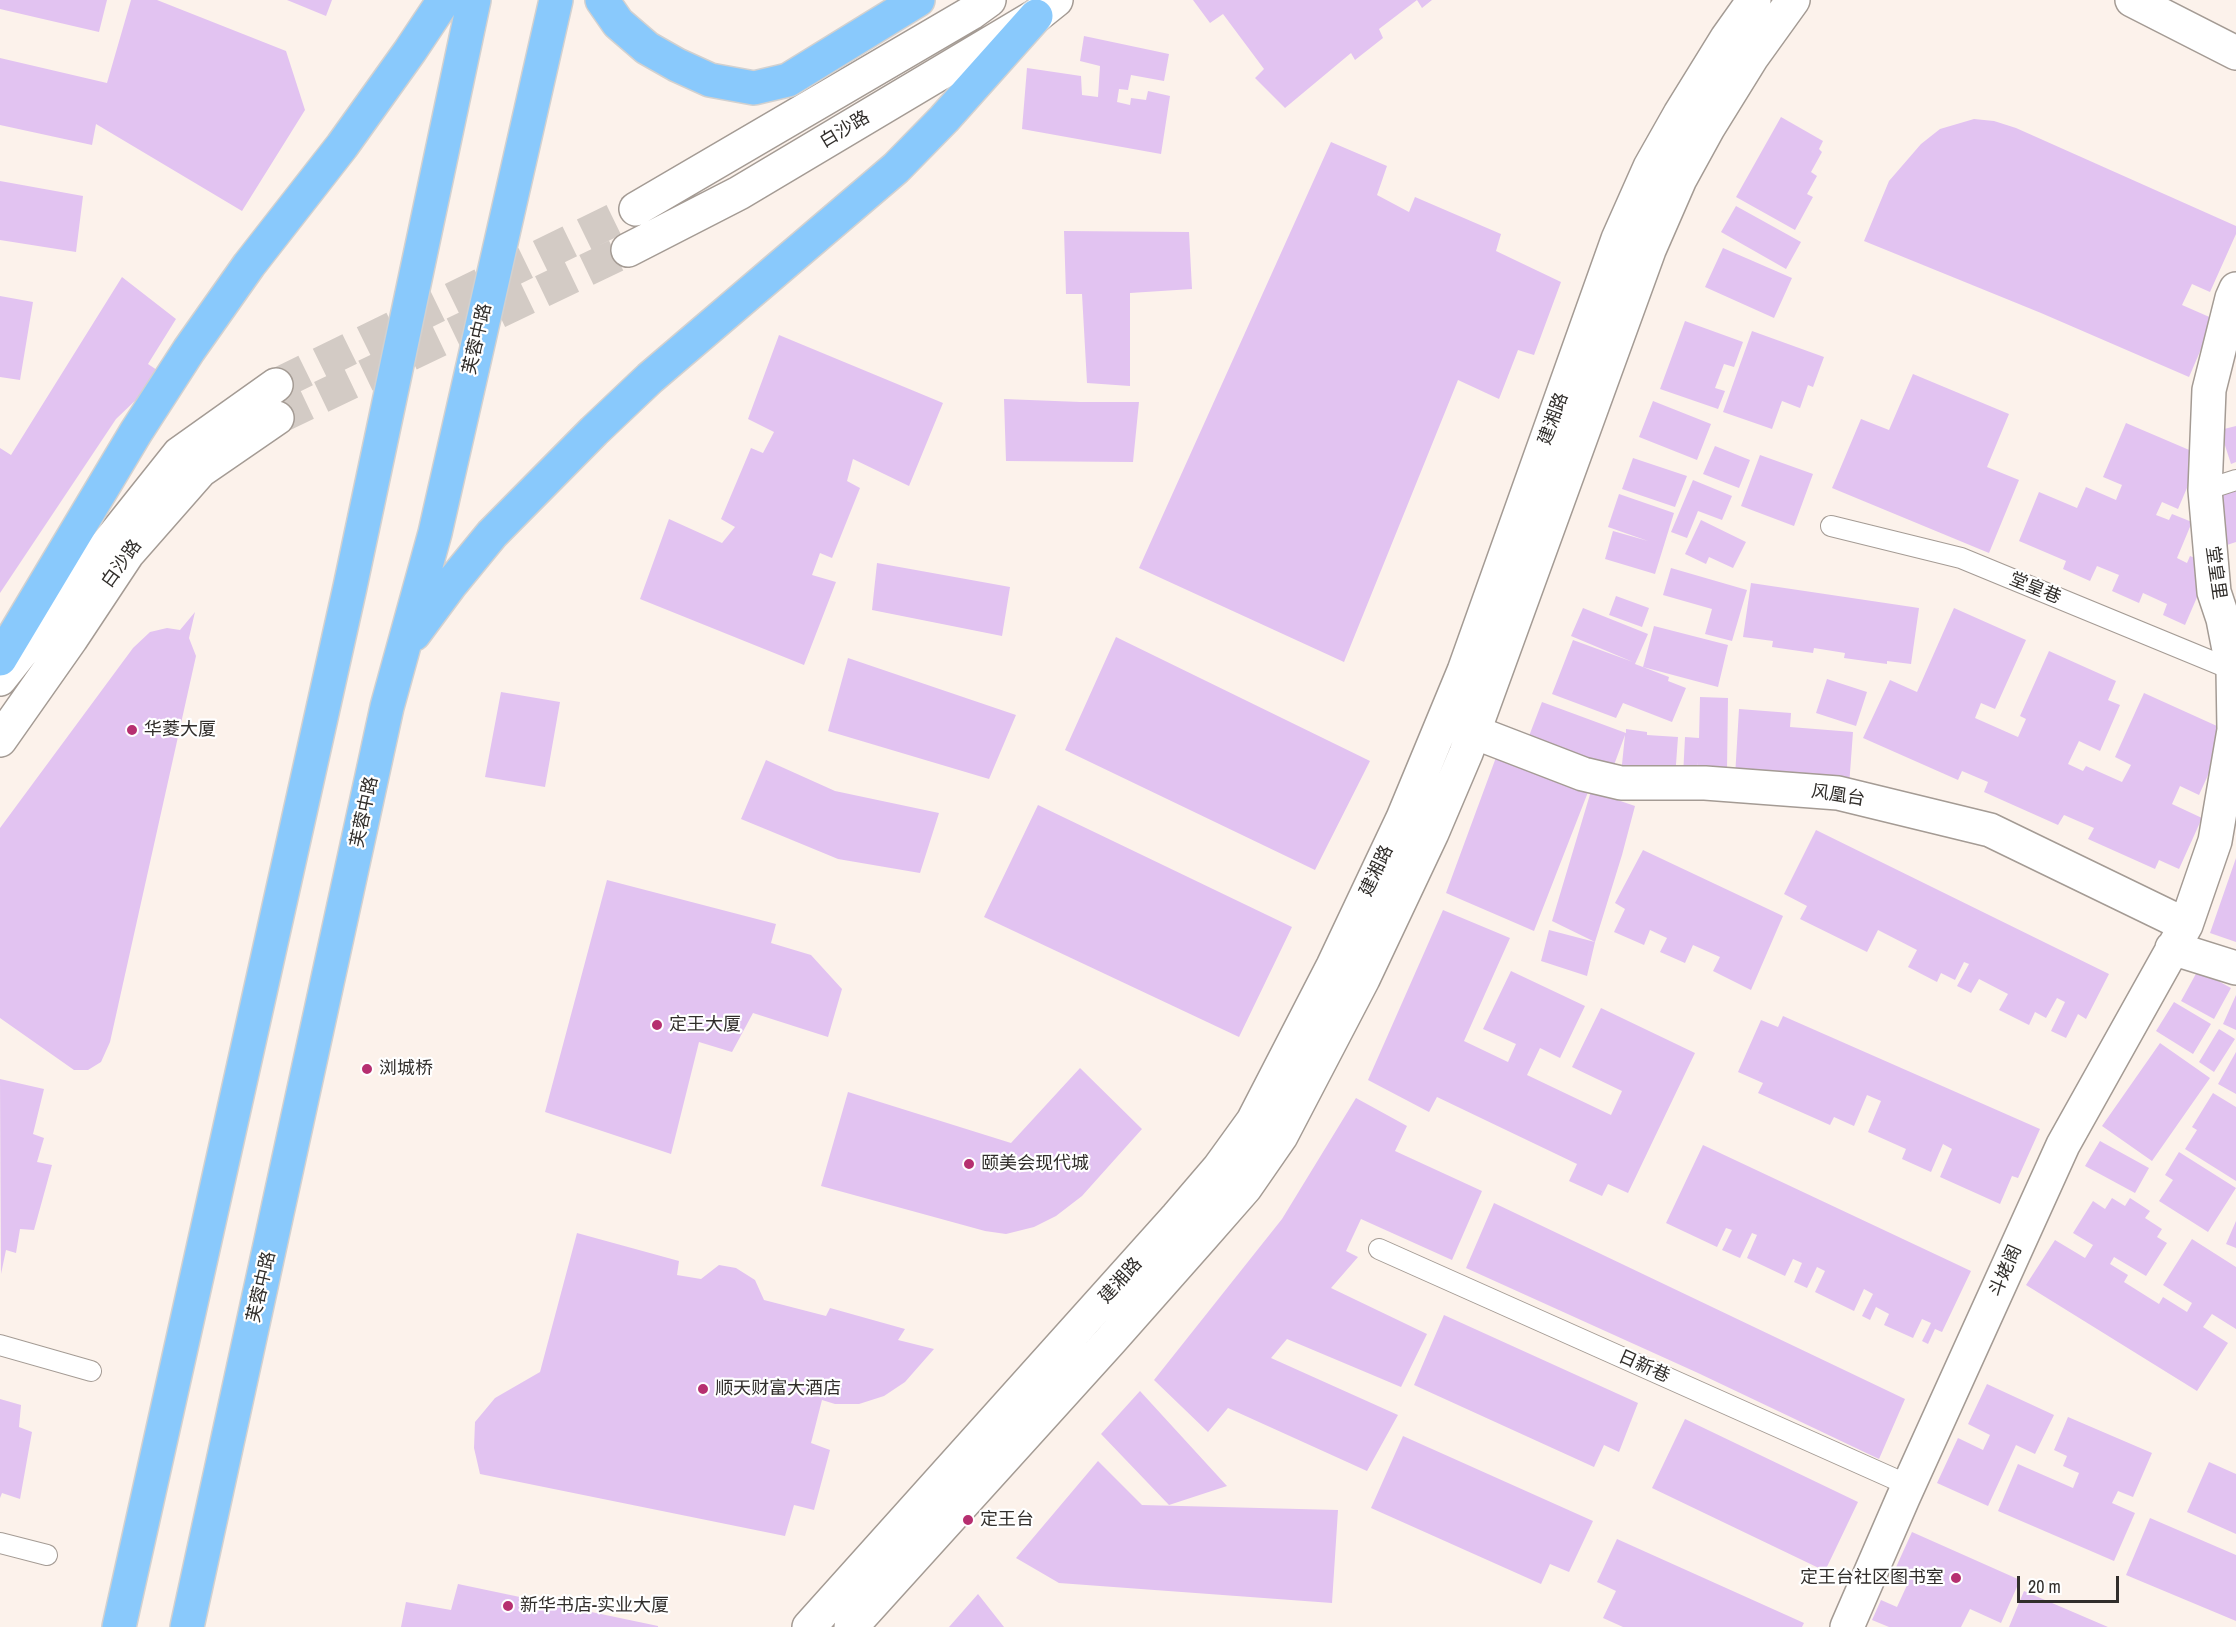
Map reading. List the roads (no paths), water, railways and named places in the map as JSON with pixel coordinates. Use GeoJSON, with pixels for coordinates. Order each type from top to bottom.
{"type":"FeatureCollection","features":[{"type":"Feature","properties":{"kind":"main road"},"geometry":{"type":"LineString","coordinates":[[0,659],[123,453],[189,350],[249,265],[342,146],[444,0]]}},
{"type":"Feature","properties":{"kind":"main road"},"geometry":{"type":"LineString","coordinates":[[118,1627],[350,587],[474,0]]}},
{"type":"Feature","properties":{"kind":"main road","name":"芙蓉中路"},"geometry":{"type":"LineString","coordinates":[[187,1627],[399,659],[435,533],[556,0]]}},
{"type":"Feature","properties":{"kind":"main road"},"geometry":{"type":"LineString","coordinates":[[602,0],[618,23],[646,48],[710,80],[754,88],[788,80],[918,0]]}},
{"type":"Feature","properties":{"kind":"main road"},"geometry":{"type":"LineString","coordinates":[[399,659],[427,615],[451,584],[492,534],[539,486],[650,378],[896,168],[1046,8]]}},
{"type":"Feature","properties":{"kind":"street","name":"白沙路"},"geometry":{"type":"LineString","coordinates":[[636,209],[971,13],[989,0]]}},
{"type":"Feature","properties":{"kind":"street","name":"建湘路"},"geometry":{"type":"LineString","coordinates":[[809,1627],[1178,1217],[1219,1168],[1253,1121],[1333,966],[1402,818],[1464,671],[1618,239],[1650,167],[1698,85],[1754,0]]}},
{"type":"Feature","properties":{"kind":"street","name":"建湘路"},"geometry":{"type":"LineString","coordinates":[[851,1627],[1103,1349],[1245,1188],[1281,1136],[1364,979],[1432,833],[1474,732],[1649,250],[1671,199],[1708,128],[1752,57],[1794,0]]}},
{"type":"Feature","properties":{"kind":"street"},"geometry":{"type":"LineString","coordinates":[[2132,0],[2236,53]]}},
{"type":"Feature","properties":{"kind":"street","name":"白沙路"},"geometry":{"type":"LineString","coordinates":[[628,250],[739,193],[1046,8]]}},
{"type":"Feature","properties":{"kind":"street","name":"堂皇里"},"geometry":{"type":"LineString","coordinates":[[2179,936],[2215,841],[2234,730],[2233,670],[2223,619],[2225,590],[2205,490],[2209,390],[2236,289]]}},
{"type":"Feature","properties":{"kind":"street","name":"白沙路"},"geometry":{"type":"LineString","coordinates":[[0,679],[179,454],[276,385]]}},
{"type":"Feature","properties":{"kind":"street","name":"白沙路"},"geometry":{"type":"LineString","coordinates":[[0,740],[128,553],[200,471],[276,418]]}},
{"type":"Feature","properties":{"kind":"street","name":"风凰台"},"geometry":{"type":"LineString","coordinates":[[1474,732],[1583,774],[1621,783],[1705,783],[1838,793],[1990,830],[2236,968]]}},
{"type":"Feature","properties":{"kind":"street","name":"斗姥阁"},"geometry":{"type":"LineString","coordinates":[[1847,1627],[1908,1485],[2063,1145],[2179,936]]}},
{"type":"Feature","properties":{"kind":"lane"},"geometry":{"type":"LineString","coordinates":[[2205,490],[2236,480]]}},
{"type":"Feature","properties":{"kind":"lane","name":"堂皇巷"},"geometry":{"type":"LineString","coordinates":[[1831,526],[1961,558],[2233,670]]}},
{"type":"Feature","properties":{"kind":"lane","name":"日新巷"},"geometry":{"type":"LineString","coordinates":[[1379,1249],[1908,1485]]}},
{"type":"Feature","properties":{"kind":"lane"},"geometry":{"type":"LineString","coordinates":[[0,1345],[91,1371]]}},
{"type":"Feature","properties":{"kind":"lane"},"geometry":{"type":"LineString","coordinates":[[0,1544],[46,1555]]}},
{"type":"Feature","properties":{"kind":"tunnel"},"geometry":{"type":"LineString","coordinates":[[276,385],[636,209]]}},
{"type":"Feature","properties":{"kind":"tunnel"},"geometry":{"type":"LineString","coordinates":[[277,418],[628,250]]}},
{"type":"Feature","properties":{"kind":"place","name":"华菱大厦"},"geometry":{"type":"Point","coordinates":[132,730]}},
{"type":"Feature","properties":{"kind":"place","name":"定王大厦"},"geometry":{"type":"Point","coordinates":[657,1025]}},
{"type":"Feature","properties":{"kind":"place","name":"浏城桥"},"geometry":{"type":"Point","coordinates":[367,1069]}},
{"type":"Feature","properties":{"kind":"place","name":"颐美会现代城"},"geometry":{"type":"Point","coordinates":[969,1164]}},
{"type":"Feature","properties":{"kind":"place","name":"顺天财富大酒店"},"geometry":{"type":"Point","coordinates":[703,1389]}},
{"type":"Feature","properties":{"kind":"place","name":"定王台"},"geometry":{"type":"Point","coordinates":[968,1520]}},
{"type":"Feature","properties":{"kind":"place","name":"定王台社区图书室"},"geometry":{"type":"Point","coordinates":[1956,1578]}},
{"type":"Feature","properties":{"kind":"place","name":"新华书店-实业大厦"},"geometry":{"type":"Point","coordinates":[508,1606]}}]}
